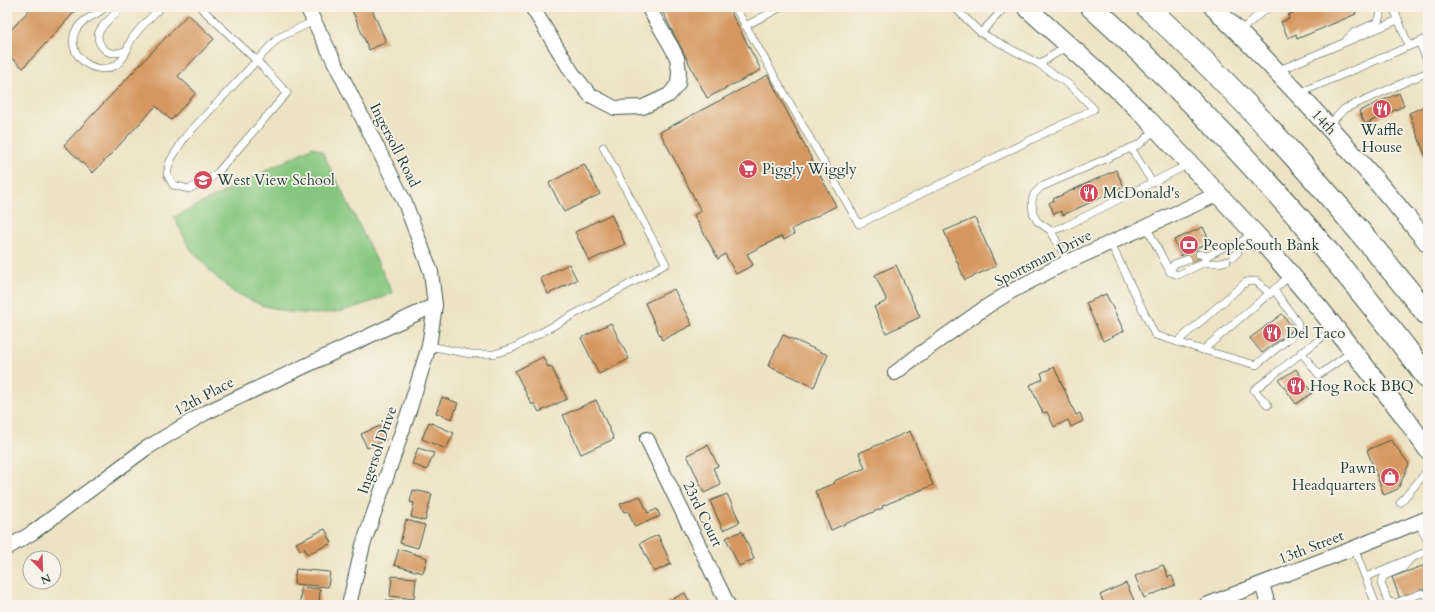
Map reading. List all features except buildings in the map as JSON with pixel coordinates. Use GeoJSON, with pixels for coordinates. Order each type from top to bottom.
{"type":"FeatureCollection","features":[{"type":"Feature","properties":{"kind":"highway"},"geometry":{"type":"LineString","coordinates":[[1092,7],[1183,92],[1246,159],[1352,281],[1428,378]]}},
{"type":"Feature","properties":{"kind":"highway"},"geometry":{"type":"LineString","coordinates":[[1147,7],[1200,57],[1297,159],[1343,211],[1428,315]]}},
{"type":"Feature","properties":{"kind":"street","name":"Ingersoll Road"},"geometry":{"type":"LineString","coordinates":[[307,7],[405,203],[431,272],[435,305]]}},
{"type":"Feature","properties":{"kind":"street"},"geometry":{"type":"LineString","coordinates":[[532,7],[577,80],[590,96],[615,108],[644,107],[669,95],[678,84],[679,71],[677,58],[648,7]]}},
{"type":"Feature","properties":{"kind":"street"},"geometry":{"type":"LineString","coordinates":[[1026,7],[1115,87],[1254,232],[1335,327],[1404,416],[1428,450]]}},
{"type":"Feature","properties":{"kind":"street","name":"14th"},"geometry":{"type":"LineString","coordinates":[[1213,7],[1300,96],[1398,206],[1428,243]]}},
{"type":"Feature","properties":{"kind":"street","name":"Sportsman Drive"},"geometry":{"type":"LineString","coordinates":[[895,373],[986,307],[1010,292],[1068,262],[1218,194]]}},
{"type":"Feature","properties":{"kind":"street","name":"Ingersol Drive"},"geometry":{"type":"LineString","coordinates":[[349,605],[363,544],[429,346],[435,305]]}},
{"type":"Feature","properties":{"kind":"street","name":"12th Place"},"geometry":{"type":"LineString","coordinates":[[7,548],[32,533],[145,449],[205,413],[435,305]]}},
{"type":"Feature","properties":{"kind":"street","name":"23rd Court"},"geometry":{"type":"LineString","coordinates":[[647,439],[728,605]]}},
{"type":"Feature","properties":{"kind":"street","name":"13th Street"},"geometry":{"type":"LineString","coordinates":[[1206,605],[1423,520]]}},
{"type":"Feature","properties":{"kind":"street"},"geometry":{"type":"LineString","coordinates":[[1262,584],[1268,605]]}},
{"type":"Feature","properties":{"kind":"lane"},"geometry":{"type":"LineString","coordinates":[[104,7],[81,22],[75,32],[74,44],[78,57],[85,64],[94,68],[106,69],[117,64],[126,56],[130,40],[161,7]]}},
{"type":"Feature","properties":{"kind":"lane"},"geometry":{"type":"LineString","coordinates":[[122,7],[100,31],[98,40],[102,48],[115,54],[127,50]]}},
{"type":"Feature","properties":{"kind":"lane"},"geometry":{"type":"LineString","coordinates":[[735,7],[859,224],[1094,109],[1071,86],[1039,64],[982,32],[954,7]]}},
{"type":"Feature","properties":{"kind":"lane"},"geometry":{"type":"LineString","coordinates":[[746,26],[782,7]]}},
{"type":"Feature","properties":{"kind":"lane"},"geometry":{"type":"LineString","coordinates":[[982,32],[1005,7]]}},
{"type":"Feature","properties":{"kind":"lane"},"geometry":{"type":"LineString","coordinates":[[1239,32],[1263,10],[1271,7]]}},
{"type":"Feature","properties":{"kind":"lane"},"geometry":{"type":"LineString","coordinates":[[1343,43],[1354,33],[1378,22],[1381,12],[1379,7]]}},
{"type":"Feature","properties":{"kind":"lane"},"geometry":{"type":"LineString","coordinates":[[1393,7],[1409,46]]}},
{"type":"Feature","properties":{"kind":"lane"},"geometry":{"type":"LineString","coordinates":[[203,8],[257,61],[287,93],[218,172],[211,178],[189,189],[173,185],[167,174],[170,161],[185,137],[257,61],[278,38],[314,21]]}},
{"type":"Feature","properties":{"kind":"lane"},"geometry":{"type":"LineString","coordinates":[[1277,71],[1398,20]]}},
{"type":"Feature","properties":{"kind":"lane"},"geometry":{"type":"LineString","coordinates":[[1300,96],[1309,89],[1428,38]]}},
{"type":"Feature","properties":{"kind":"lane"},"geometry":{"type":"LineString","coordinates":[[1419,42],[1428,62]]}},
{"type":"Feature","properties":{"kind":"lane"},"geometry":{"type":"LineString","coordinates":[[1039,64],[1069,45]]}},
{"type":"Feature","properties":{"kind":"lane"},"geometry":{"type":"LineString","coordinates":[[1327,126],[1344,109],[1428,72]]}},
{"type":"Feature","properties":{"kind":"lane"},"geometry":{"type":"LineString","coordinates":[[1068,262],[1051,231],[1037,221],[1033,213],[1032,201],[1034,194],[1041,187],[1140,144],[1156,129]]}},
{"type":"Feature","properties":{"kind":"lane"},"geometry":{"type":"LineString","coordinates":[[429,346],[471,354],[494,354],[514,348],[666,264],[603,147]]}},
{"type":"Feature","properties":{"kind":"lane"},"geometry":{"type":"LineString","coordinates":[[1131,148],[1152,182]]}},
{"type":"Feature","properties":{"kind":"lane"},"geometry":{"type":"LineString","coordinates":[[1051,231],[1066,226],[1190,164]]}},
{"type":"Feature","properties":{"kind":"lane"},"geometry":{"type":"LineString","coordinates":[[1146,226],[1170,272],[1178,274],[1203,263],[1220,263],[1230,259],[1238,252],[1237,245]]}},
{"type":"Feature","properties":{"kind":"lane"},"geometry":{"type":"LineString","coordinates":[[1203,263],[1207,256],[1228,245],[1237,245],[1254,232]]}},
{"type":"Feature","properties":{"kind":"lane"},"geometry":{"type":"LineString","coordinates":[[1110,244],[1155,335],[1177,342],[1203,350],[1256,365],[1297,332],[1298,322],[1272,292],[1256,281],[1246,282],[1177,342]]}},
{"type":"Feature","properties":{"kind":"lane"},"geometry":{"type":"LineString","coordinates":[[1199,254],[1207,256]]}},
{"type":"Feature","properties":{"kind":"lane"},"geometry":{"type":"LineString","coordinates":[[1170,272],[1174,264],[1188,259]]}},
{"type":"Feature","properties":{"kind":"lane"},"geometry":{"type":"LineString","coordinates":[[1203,350],[1291,275]]}},
{"type":"Feature","properties":{"kind":"lane"},"geometry":{"type":"LineString","coordinates":[[1268,405],[1254,390],[1335,327]]}},
{"type":"Feature","properties":{"kind":"lane"},"geometry":{"type":"LineString","coordinates":[[1301,352],[1318,375],[1353,351]]}},
{"type":"Feature","properties":{"kind":"lane"},"geometry":{"type":"LineString","coordinates":[[1400,503],[1428,470]]}},
{"type":"Feature","properties":{"kind":"lane"},"geometry":{"type":"LineString","coordinates":[[1423,520],[1428,542]]}},
{"type":"Feature","properties":{"kind":"lane"},"geometry":{"type":"LineString","coordinates":[[1354,548],[1376,605]]}},
{"type":"Feature","properties":{"kind":"lane"},"geometry":{"type":"LineString","coordinates":[[1366,577],[1428,551]]}},
{"type":"Feature","properties":{"kind":"lane"},"geometry":{"type":"LineString","coordinates":[[1410,559],[1403,568],[1384,576],[1381,583],[1388,602],[1395,603],[1422,593],[1428,596]]}},
{"type":"Feature","properties":{"kind":"lane"},"geometry":{"type":"LineString","coordinates":[[1403,605],[1428,596]]}},
{"type":"Feature","properties":{"kind":"green space"},"geometry":{"type":"Polygon","coordinates":[[[313,147],[322,151],[393,293],[343,311],[317,314],[288,312],[261,305],[233,292],[213,274],[189,247],[174,217],[313,147]]]}},
{"type":"Feature","properties":{"kind":"place","name":"Waffle House"},"geometry":{"type":"Point","coordinates":[1382,109]}},
{"type":"Feature","properties":{"kind":"place","name":"Piggly Wiggly"},"geometry":{"type":"Point","coordinates":[748,169]}},
{"type":"Feature","properties":{"kind":"place","name":"West View School"},"geometry":{"type":"Point","coordinates":[203,180]}},
{"type":"Feature","properties":{"kind":"place","name":"McDonald's"},"geometry":{"type":"Point","coordinates":[1089,193]}},
{"type":"Feature","properties":{"kind":"place","name":"PeopleSouth Bank"},"geometry":{"type":"Point","coordinates":[1189,245]}},
{"type":"Feature","properties":{"kind":"place","name":"Del Taco"},"geometry":{"type":"Point","coordinates":[1272,333]}},
{"type":"Feature","properties":{"kind":"place","name":"Hog Rock BBQ"},"geometry":{"type":"Point","coordinates":[1296,386]}},
{"type":"Feature","properties":{"kind":"place","name":"Pawn Headquarters"},"geometry":{"type":"Point","coordinates":[1390,477]}}]}
